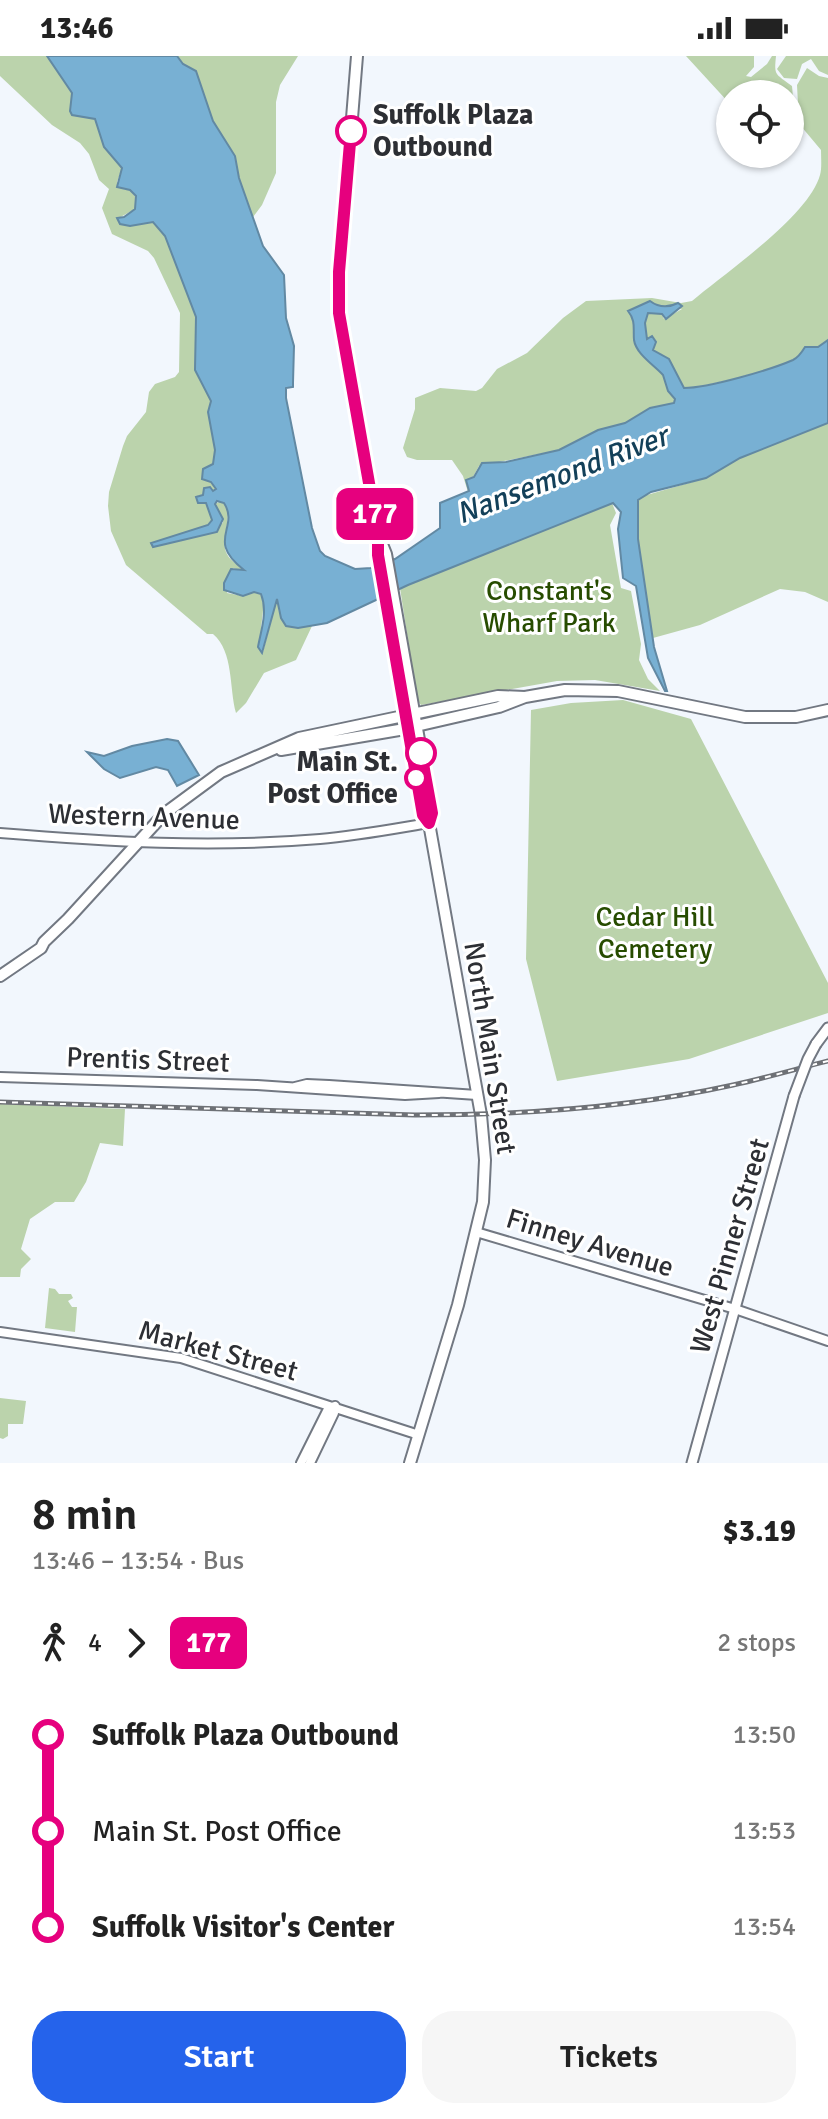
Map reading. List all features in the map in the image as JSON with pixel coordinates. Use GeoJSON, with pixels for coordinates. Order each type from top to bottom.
{"type":"FeatureCollection","features":[{"type":"Feature","properties":{"kind":"main road","name":"North Main Street"},"geometry":{"type":"LineString","coordinates":[[357,56],[338,292],[341,329],[411,722],[432,813],[429,823],[477,1095],[485,1185],[476,1232],[410,1463]]}},
{"type":"Feature","properties":{"kind":"main road"},"geometry":{"type":"LineString","coordinates":[[0,969],[44,942],[164,814],[196,788],[233,766],[299,738],[499,707],[525,697],[558,691],[594,689],[745,717],[796,717],[828,710]]}},
{"type":"Feature","properties":{"kind":"main road"},"geometry":{"type":"LineString","coordinates":[[0,976],[41,948],[44,942]]}},
{"type":"Feature","properties":{"kind":"main road","name":"West Pinner Street"},"geometry":{"type":"LineString","coordinates":[[692,1463],[794,1096],[816,1044],[828,1028]]}},
{"type":"Feature","properties":{"kind":"street","name":"Western Avenue"},"geometry":{"type":"LineString","coordinates":[[0,833],[136,843],[316,840],[429,823]]}},
{"type":"Feature","properties":{"kind":"street","name":"Prentis Street"},"geometry":{"type":"LineString","coordinates":[[0,1077],[295,1087],[307,1084],[422,1089],[477,1095]]}},
{"type":"Feature","properties":{"kind":"street","name":"Finney Avenue"},"geometry":{"type":"LineString","coordinates":[[476,1232],[735,1309],[828,1341]]}},
{"type":"Feature","properties":{"kind":"street","name":"Market Street"},"geometry":{"type":"LineString","coordinates":[[0,1332],[172,1355],[419,1435]]}},
{"type":"Feature","properties":{"kind":"street"},"geometry":{"type":"LineString","coordinates":[[301,1463],[327,1411],[335,1406]]}},
{"type":"Feature","properties":{"kind":"street"},"geometry":{"type":"LineString","coordinates":[[310,1463],[328,1428],[335,1406]]}},
{"type":"Feature","properties":{"kind":"green space"},"geometry":{"type":"Polygon","coordinates":[[[0,56],[47,56],[72,93],[70,106],[80,116],[95,119],[104,147],[122,168],[117,182],[137,199],[135,209],[117,219],[120,224],[130,226],[153,222],[165,236],[196,317],[195,370],[211,401],[209,416],[215,450],[211,482],[216,489],[196,497],[206,503],[212,520],[209,525],[151,544],[223,523],[214,504],[222,501],[228,517],[224,544],[226,553],[244,568],[242,571],[233,568],[227,593],[243,596],[254,591],[261,594],[264,602],[261,628],[263,652],[277,598],[279,612],[298,628],[312,626],[296,660],[264,673],[246,703],[236,713],[228,660],[220,642],[126,565],[111,531],[109,492],[127,436],[146,412],[149,392],[155,384],[175,377],[179,372],[180,313],[148,251],[112,234],[102,208],[109,189],[99,180],[89,154],[80,143],[52,125],[0,76],[0,56]]]}},
{"type":"Feature","properties":{"kind":"green space"},"geometry":{"type":"Polygon","coordinates":[[[177,56],[298,56],[280,85],[276,102],[276,173],[262,205],[253,217],[235,156],[213,121],[196,71],[183,64],[177,56]]]}},
{"type":"Feature","properties":{"kind":"green space"},"geometry":{"type":"Polygon","coordinates":[[[686,56],[754,56],[754,67],[746,76],[751,77],[772,56],[776,56],[777,74],[783,80],[716,80],[716,89],[686,56]]]}},
{"type":"Feature","properties":{"kind":"green space"},"geometry":{"type":"Polygon","coordinates":[[[786,56],[828,56],[828,75],[819,71],[811,59],[802,64],[797,79],[784,78],[777,69],[786,56]]]}},
{"type":"Feature","properties":{"kind":"green space"},"geometry":{"type":"Polygon","coordinates":[[[807,68],[828,78],[828,340],[818,347],[803,349],[796,359],[773,367],[684,388],[665,356],[650,345],[646,327],[648,313],[662,314],[664,319],[682,309],[656,305],[631,314],[635,340],[639,351],[665,379],[674,403],[650,408],[625,423],[598,430],[559,450],[479,466],[473,477],[467,480],[470,487],[468,492],[463,476],[452,460],[407,457],[403,448],[415,409],[415,398],[440,388],[476,391],[482,388],[497,369],[527,353],[563,318],[586,301],[652,298],[681,303],[692,301],[744,260],[800,208],[813,191],[821,172],[821,150],[804,130],[804,80],[800,80],[807,68]]]}},
{"type":"Feature","properties":{"kind":"green space"},"geometry":{"type":"Polygon","coordinates":[[[828,423],[828,602],[805,592],[780,589],[700,625],[653,638],[638,544],[637,509],[640,497],[706,478],[740,458],[828,423]]]}},
{"type":"Feature","properties":{"kind":"green space","name":"Constant's Wharf Park"},"geometry":{"type":"Polygon","coordinates":[[[612,503],[616,513],[610,525],[621,588],[631,591],[641,644],[639,660],[648,679],[660,691],[595,680],[557,681],[421,705],[417,700],[400,588],[612,503]]]}},
{"type":"Feature","properties":{"kind":"green space","name":"Cedar Hill Cemetery"},"geometry":{"type":"Polygon","coordinates":[[[623,700],[691,719],[828,983],[828,1013],[689,1059],[557,1081],[526,959],[531,710],[571,703],[623,700]]]}},
{"type":"Feature","properties":{"kind":"green space"},"geometry":{"type":"Polygon","coordinates":[[[0,1104],[125,1109],[123,1146],[100,1143],[86,1182],[74,1202],[55,1202],[30,1219],[21,1249],[31,1259],[21,1269],[20,1277],[0,1277],[0,1104]]]}},
{"type":"Feature","properties":{"kind":"green space"},"geometry":{"type":"Polygon","coordinates":[[[49,1288],[59,1294],[71,1294],[73,1298],[68,1301],[72,1307],[77,1307],[75,1332],[45,1328],[49,1288]]]}},
{"type":"Feature","properties":{"kind":"green space"},"geometry":{"type":"Polygon","coordinates":[[[0,1398],[26,1401],[23,1424],[8,1424],[8,1436],[3,1439],[0,1438],[0,1398]]]}},
{"type":"Feature","properties":{"kind":"water","name":"Nansemond River"},"geometry":{"type":"Polygon","coordinates":[[[47,56],[177,56],[183,64],[196,71],[213,121],[235,156],[239,178],[263,246],[284,275],[286,318],[294,346],[293,387],[286,388],[286,398],[312,528],[320,551],[325,556],[355,569],[371,568],[395,559],[440,528],[440,503],[469,491],[466,480],[474,477],[482,463],[506,462],[559,450],[598,430],[625,423],[650,408],[674,403],[663,375],[635,345],[633,321],[628,311],[650,301],[660,306],[678,303],[682,306],[666,319],[662,314],[648,313],[645,323],[647,339],[652,336],[656,342],[653,350],[669,359],[684,388],[723,382],[770,369],[795,359],[805,347],[818,347],[828,340],[828,423],[740,458],[706,478],[651,492],[638,500],[638,539],[654,647],[667,691],[648,658],[636,586],[623,578],[618,529],[621,512],[613,503],[408,585],[327,623],[298,628],[286,626],[277,599],[262,653],[258,647],[264,614],[261,594],[254,592],[243,596],[224,590],[231,569],[244,570],[227,550],[228,512],[224,503],[217,501],[215,504],[223,519],[217,532],[153,547],[151,543],[208,525],[212,520],[206,503],[198,503],[196,497],[203,495],[204,488],[216,489],[211,482],[202,479],[203,469],[213,464],[215,450],[208,412],[211,401],[195,370],[196,317],[165,236],[153,222],[130,226],[120,224],[117,218],[135,209],[136,196],[130,190],[117,187],[122,168],[104,147],[95,119],[72,115],[72,93],[47,56]]]}},
{"type":"Feature","properties":{"kind":"water"},"geometry":{"type":"Polygon","coordinates":[[[167,739],[178,741],[199,775],[177,786],[168,770],[156,767],[120,778],[104,769],[87,752],[104,756],[167,739]]]}},
{"type":"Feature","properties":{"kind":"railway"},"geometry":{"type":"LineString","coordinates":[[0,1102],[415,1115],[495,1114],[615,1105],[694,1093],[828,1061]]}},
{"type":"Feature","properties":{"kind":"bus line","name":"177"},"geometry":{"type":"LineString","coordinates":[[351,131],[339,272],[340,321],[378,534],[378,555],[411,750],[423,815],[429,823],[432,813],[421,753]]}},
{"type":"Feature","properties":{"kind":"place","name":"Suffolk Plaza Outbound"},"geometry":{"type":"Point","coordinates":[351,131]}},
{"type":"Feature","properties":{"kind":"place","name":"Main St. Post Office"},"geometry":{"type":"Point","coordinates":[416,778]}}]}
